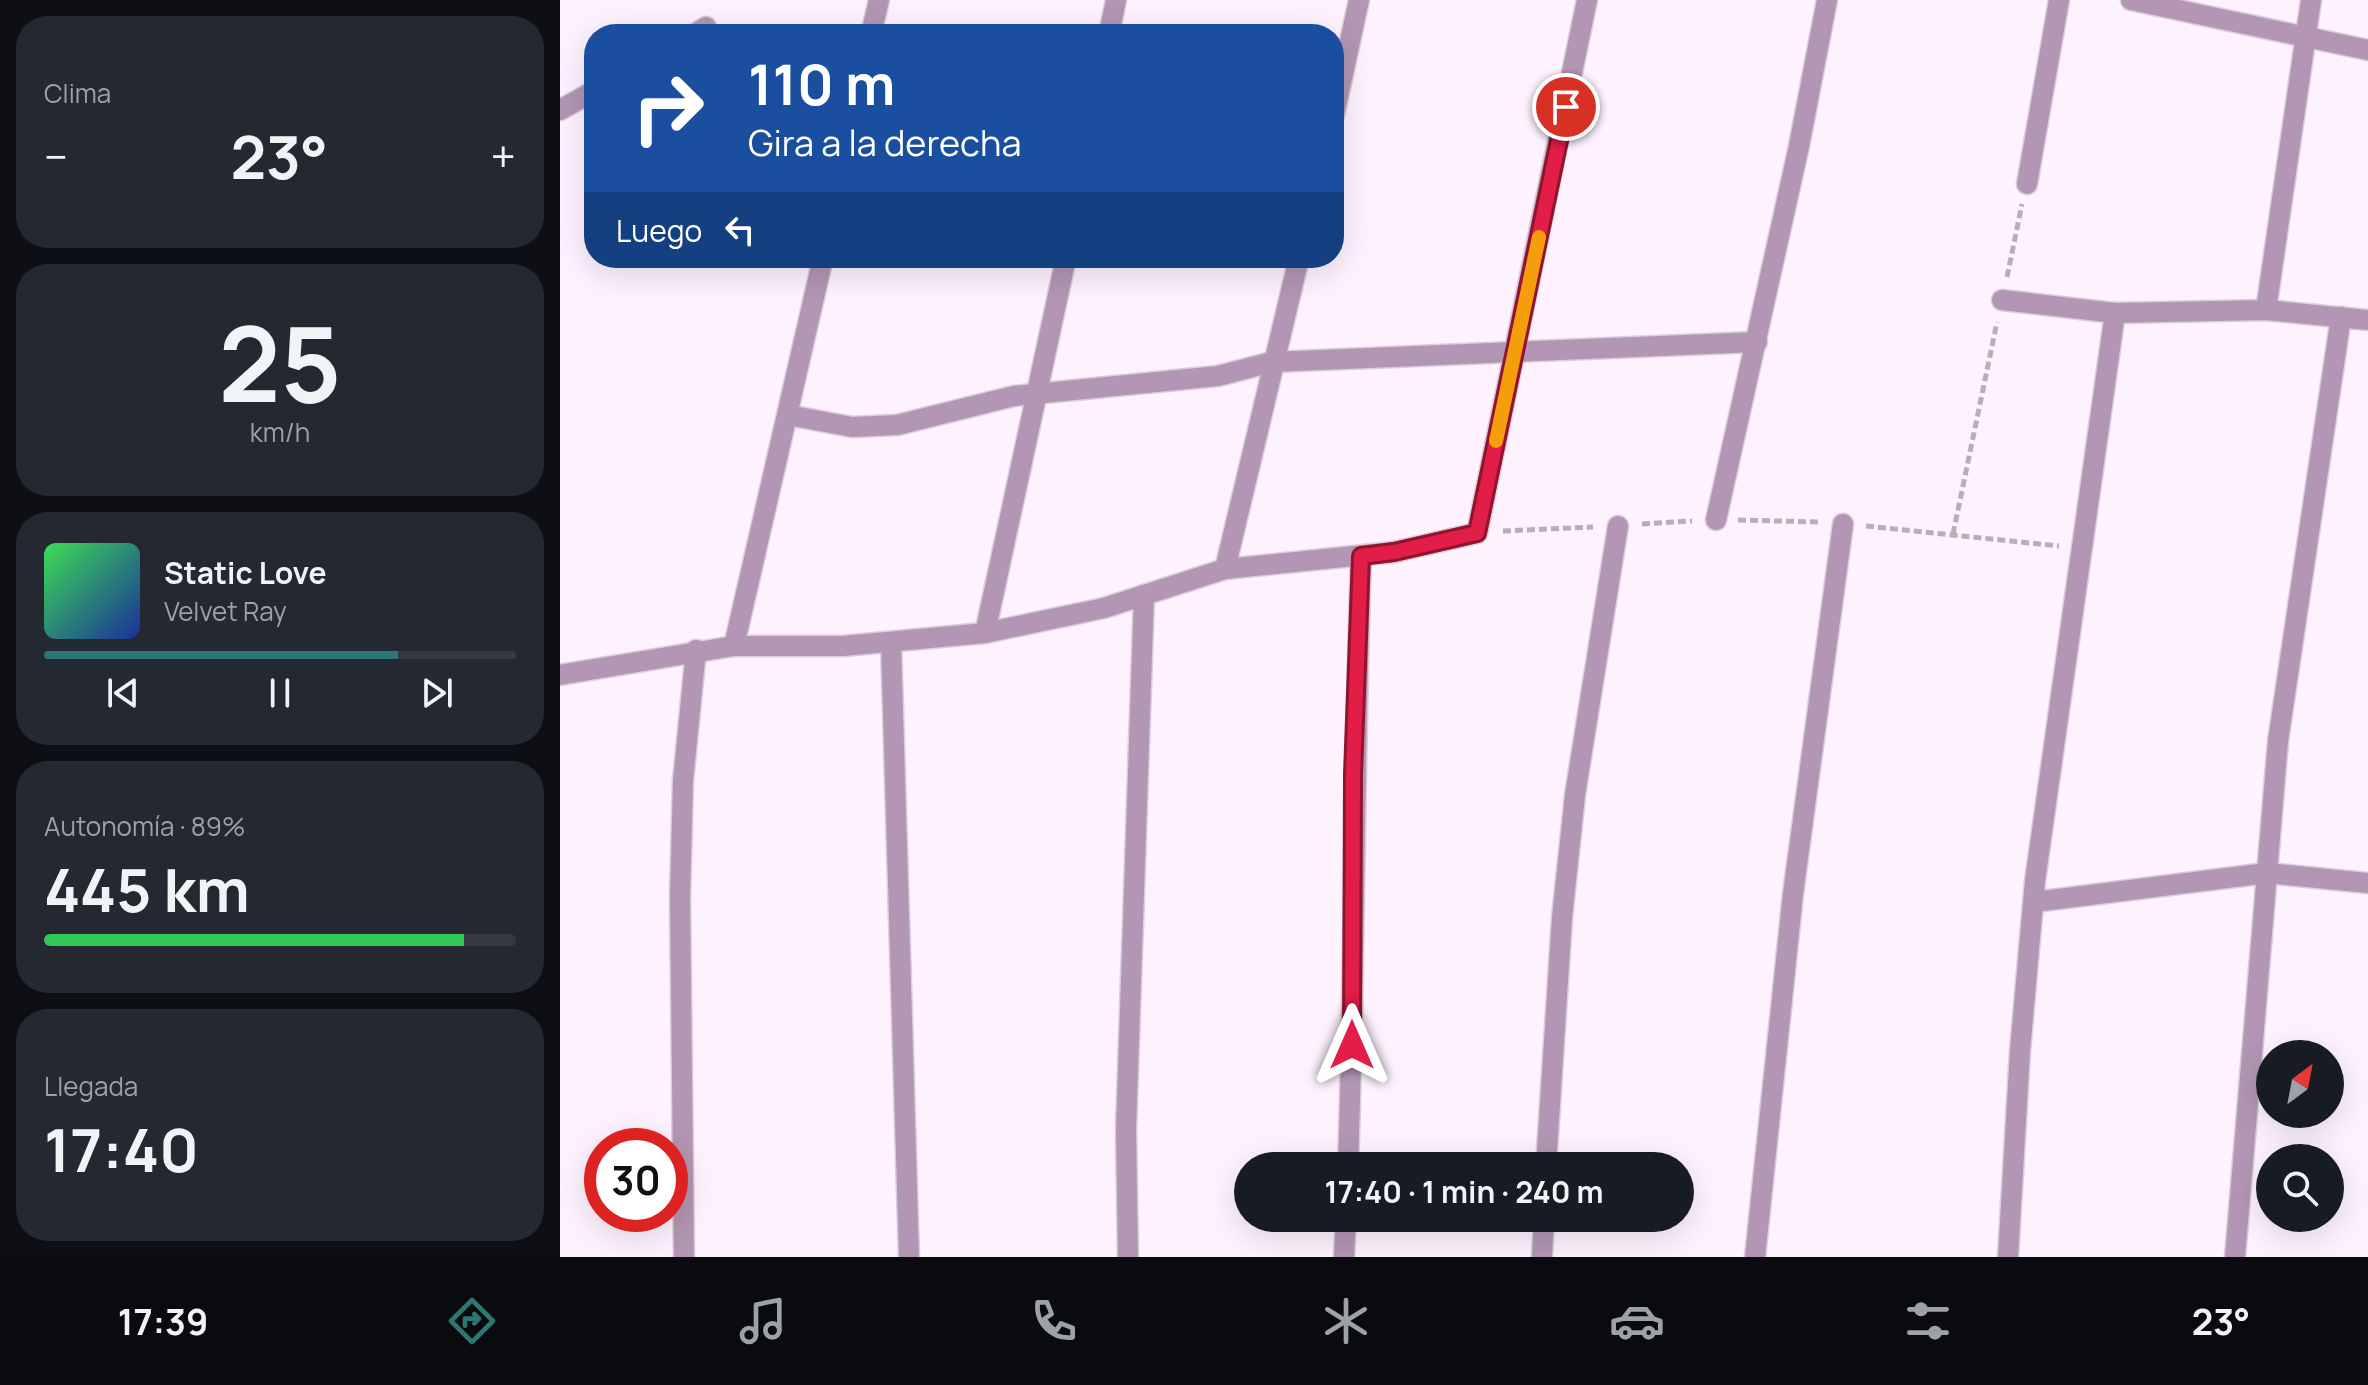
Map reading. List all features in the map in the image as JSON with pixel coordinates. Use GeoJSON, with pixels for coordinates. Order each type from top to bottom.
{"type":"FeatureCollection","features":[{"type":"Feature","properties":{"kind":"street"},"geometry":{"type":"LineString","coordinates":[[873,24],[879,0]]}},
{"type":"Feature","properties":{"kind":"street"},"geometry":{"type":"LineString","coordinates":[[1111,24],[1116,0]]}},
{"type":"Feature","properties":{"kind":"street"},"geometry":{"type":"LineString","coordinates":[[1344,69],[1359,0]]}},
{"type":"Feature","properties":{"kind":"street"},"geometry":{"type":"LineString","coordinates":[[560,675],[734,646],[891,643],[985,633],[1054,620],[1225,569],[1394,552],[1477,533],[1587,0]]}},
{"type":"Feature","properties":{"kind":"street"},"geometry":{"type":"LineString","coordinates":[[1716,520],[1757,342],[1827,0]]}},
{"type":"Feature","properties":{"kind":"street"},"geometry":{"type":"LineString","coordinates":[[2027,184],[2059,0]]}},
{"type":"Feature","properties":{"kind":"street"},"geometry":{"type":"LineString","coordinates":[[2131,0],[2368,50]]}},
{"type":"Feature","properties":{"kind":"street"},"geometry":{"type":"LineString","coordinates":[[2266,310],[2311,0]]}},
{"type":"Feature","properties":{"kind":"street"},"geometry":{"type":"LineString","coordinates":[[560,110],[584,97]]}},
{"type":"Feature","properties":{"kind":"street"},"geometry":{"type":"LineString","coordinates":[[734,646],[821,268]]}},
{"type":"Feature","properties":{"kind":"street"},"geometry":{"type":"LineString","coordinates":[[985,633],[1064,268]]}},
{"type":"Feature","properties":{"kind":"street"},"geometry":{"type":"LineString","coordinates":[[1225,569],[1296,268]]}},
{"type":"Feature","properties":{"kind":"street"},"geometry":{"type":"LineString","coordinates":[[2002,300],[2115,313],[2266,310],[2368,320]]}},
{"type":"Feature","properties":{"kind":"street"},"geometry":{"type":"LineString","coordinates":[[2008,1257],[2020,1051],[2034,902],[2080,548],[2115,313]]}},
{"type":"Feature","properties":{"kind":"street"},"geometry":{"type":"LineString","coordinates":[[2235,1257],[2280,726],[2341,317]]}},
{"type":"Feature","properties":{"kind":"street"},"geometry":{"type":"LineString","coordinates":[[788,415],[852,427],[897,425],[1014,396],[1218,376],[1272,362],[1757,342]]}},
{"type":"Feature","properties":{"kind":"street"},"geometry":{"type":"LineString","coordinates":[[1755,1257],[1793,894],[1843,524]]}},
{"type":"Feature","properties":{"kind":"street"},"geometry":{"type":"LineString","coordinates":[[1547,1152],[1562,918],[1573,811],[1618,526]]}},
{"type":"Feature","properties":{"kind":"street"},"geometry":{"type":"LineString","coordinates":[[1348,1152],[1353,774],[1361,556]]}},
{"type":"Feature","properties":{"kind":"street"},"geometry":{"type":"LineString","coordinates":[[1128,1257],[1126,1129],[1144,595]]}},
{"type":"Feature","properties":{"kind":"street"},"geometry":{"type":"LineString","coordinates":[[891,643],[909,1257]]}},
{"type":"Feature","properties":{"kind":"street"},"geometry":{"type":"LineString","coordinates":[[684,1257],[680,897],[683,781],[696,650]]}},
{"type":"Feature","properties":{"kind":"street"},"geometry":{"type":"LineString","coordinates":[[2034,902],[2267,873],[2368,883]]}},
{"type":"Feature","properties":{"kind":"street"},"geometry":{"type":"LineString","coordinates":[[1344,1257],[1345,1232]]}},
{"type":"Feature","properties":{"kind":"street"},"geometry":{"type":"LineString","coordinates":[[1542,1257],[1543,1232]]}},
{"type":"Feature","properties":{"kind":"path"},"geometry":{"type":"LineString","coordinates":[[1953,534],[2027,184]]}},
{"type":"Feature","properties":{"kind":"path"},"geometry":{"type":"LineString","coordinates":[[1477,533],[1716,520],[1843,524],[2080,548]]}},
{"type":"Feature","properties":{"kind":"slow traffic"},"geometry":{"type":"LineString","coordinates":[[1496,441],[1539,237]]}},
{"type":"Feature","properties":{"kind":"route"},"geometry":{"type":"LineString","coordinates":[[1352,1045],[1353,774],[1361,556],[1394,552],[1477,533],[1566,107]]}}]}
